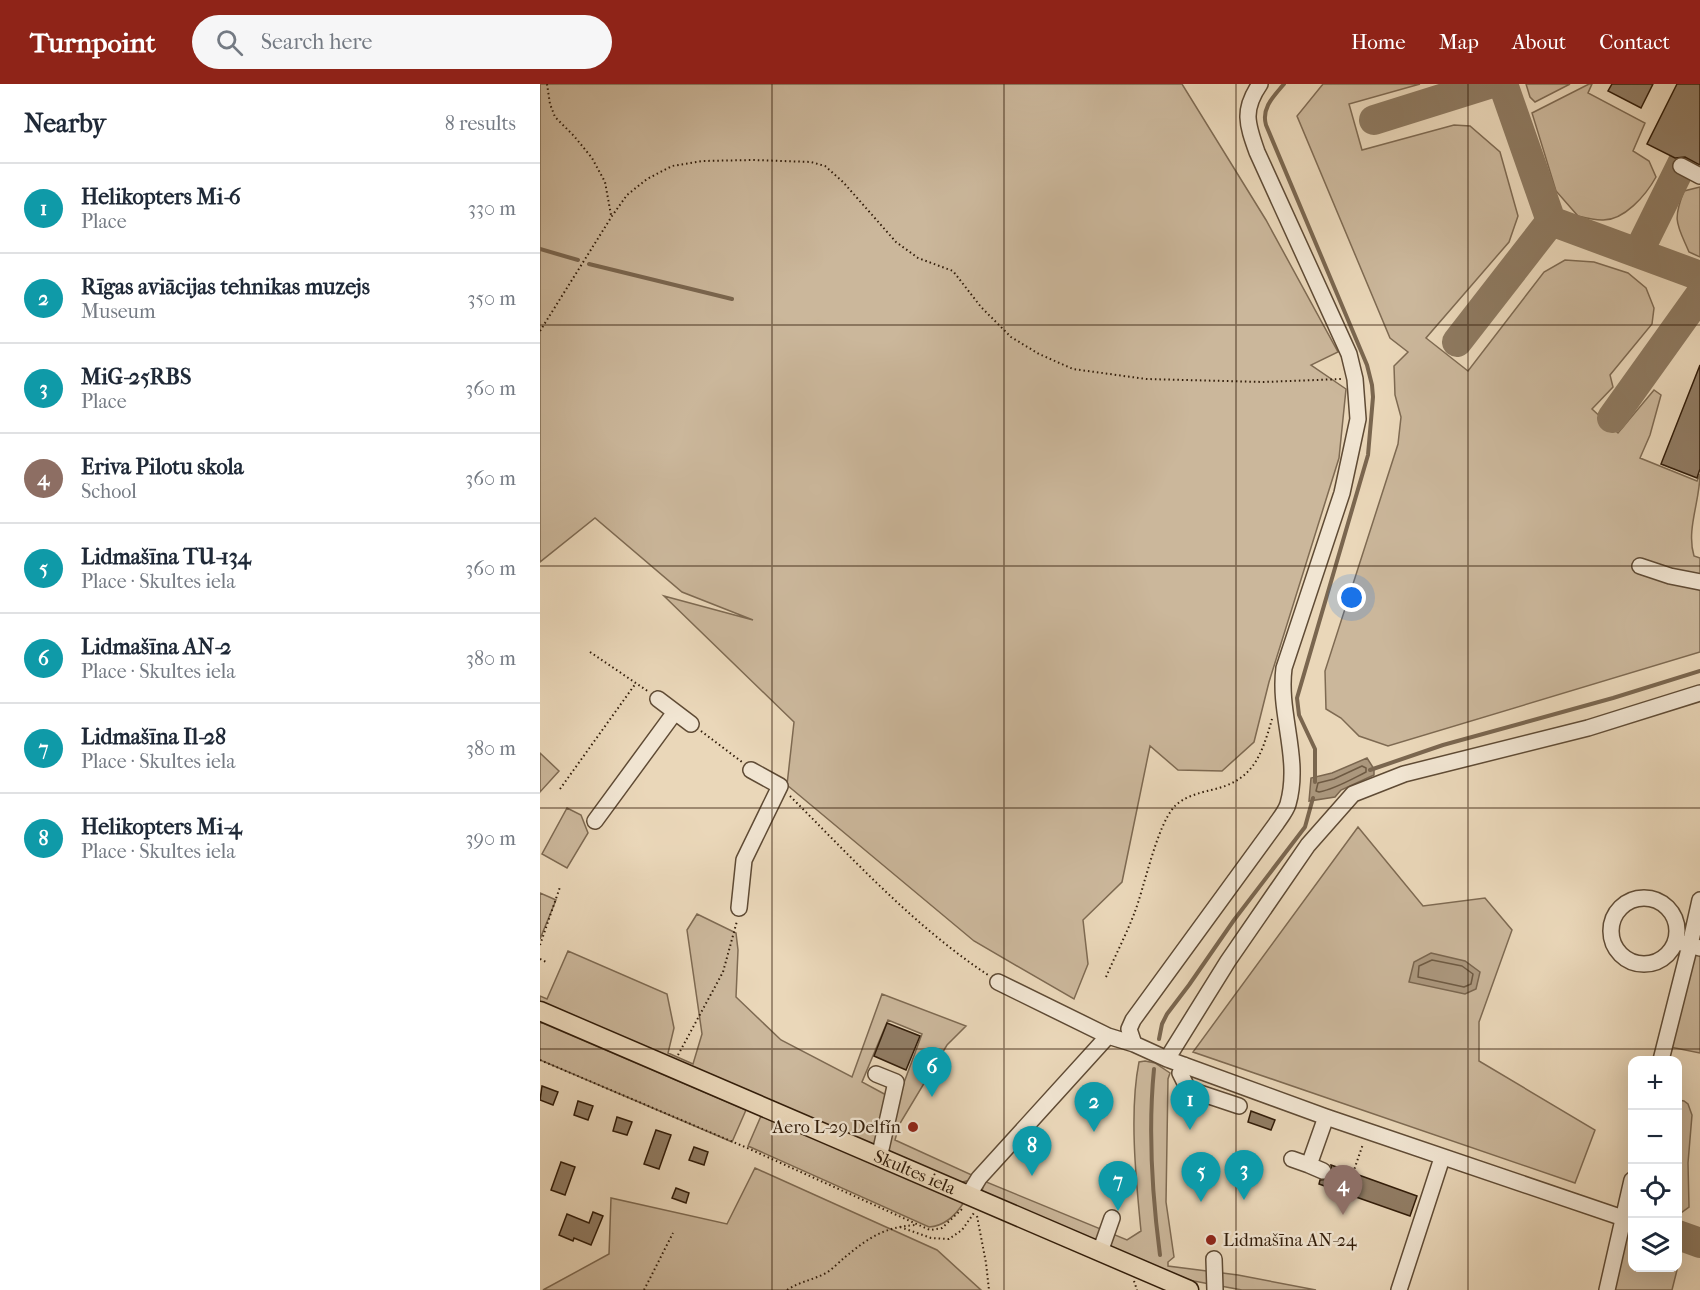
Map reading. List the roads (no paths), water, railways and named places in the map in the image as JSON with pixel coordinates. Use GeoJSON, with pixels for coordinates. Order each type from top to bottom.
{"type":"FeatureCollection","features":[{"type":"Feature","properties":{"kind":"main road","name":"Skultes iela"},"geometry":{"type":"LineString","coordinates":[[540,1011],[1189,1290]]}},
{"type":"Feature","properties":{"kind":"lane"},"geometry":{"type":"LineString","coordinates":[[1134,1044],[1130,1029],[1133,1020],[1288,805],[1293,771],[1282,696],[1284,668],[1342,493],[1358,419],[1355,379],[1349,354],[1257,152],[1248,127],[1246,115],[1249,104],[1260,84]]}},
{"type":"Feature","properties":{"kind":"lane"},"geometry":{"type":"LineString","coordinates":[[1681,166],[1700,176]]}},
{"type":"Feature","properties":{"kind":"lane"},"geometry":{"type":"LineString","coordinates":[[1640,566],[1700,582]]}},
{"type":"Feature","properties":{"kind":"lane"},"geometry":{"type":"LineString","coordinates":[[1167,1059],[1228,961],[1308,845],[1353,794],[1404,774],[1587,728],[1700,693]]}},
{"type":"Feature","properties":{"kind":"lane"},"geometry":{"type":"LineString","coordinates":[[658,699],[692,724]]}},
{"type":"Feature","properties":{"kind":"lane"},"geometry":{"type":"LineString","coordinates":[[595,821],[675,712]]}},
{"type":"Feature","properties":{"kind":"lane"},"geometry":{"type":"LineString","coordinates":[[739,908],[744,861],[780,786],[751,770]]}},
{"type":"Feature","properties":{"kind":"lane"},"geometry":{"type":"LineString","coordinates":[[1633,899],[1654,899],[1672,911],[1677,921],[1678,931],[1689,945],[1671,952],[1663,960],[1641,965],[1630,962],[1614,946],[1611,924],[1623,905],[1633,899]]}},
{"type":"Feature","properties":{"kind":"lane"},"geometry":{"type":"LineString","coordinates":[[1662,1056],[1700,900]]}},
{"type":"Feature","properties":{"kind":"lane"},"geometry":{"type":"LineString","coordinates":[[998,982],[1108,1036],[1134,1044],[1167,1059],[1367,1132],[1623,1218]]}},
{"type":"Feature","properties":{"kind":"lane"},"geometry":{"type":"LineString","coordinates":[[968,1196],[989,1163],[1108,1036]]}},
{"type":"Feature","properties":{"kind":"lane"},"geometry":{"type":"LineString","coordinates":[[1184,1065],[1180,1073],[1188,1089],[1239,1106]]}},
{"type":"Feature","properties":{"kind":"lane"},"geometry":{"type":"LineString","coordinates":[[876,1074],[896,1082],[879,1158]]}},
{"type":"Feature","properties":{"kind":"lane"},"geometry":{"type":"LineString","coordinates":[[1292,1159],[1316,1168],[1326,1117]]}},
{"type":"Feature","properties":{"kind":"lane"},"geometry":{"type":"LineString","coordinates":[[1399,1290],[1442,1158]]}},
{"type":"Feature","properties":{"kind":"lane"},"geometry":{"type":"LineString","coordinates":[[1606,1290],[1628,1197]]}},
{"type":"Feature","properties":{"kind":"lane"},"geometry":{"type":"LineString","coordinates":[[1100,1252],[1113,1218]]}},
{"type":"Feature","properties":{"kind":"lane"},"geometry":{"type":"LineString","coordinates":[[1214,1259],[1215,1290]]}},
{"type":"Feature","properties":{"kind":"water"},"geometry":{"type":"Polygon","coordinates":[[[1367,758],[1374,769],[1374,775],[1341,790],[1335,797],[1309,801],[1311,778],[1332,773],[1367,758]]]}},
{"type":"Feature","properties":{"kind":"water"},"geometry":{"type":"Polygon","coordinates":[[[1431,953],[1465,961],[1480,972],[1476,989],[1465,994],[1409,982],[1414,962],[1431,953]]]}},
{"type":"Feature","properties":{"kind":"waterway"},"geometry":{"type":"LineString","coordinates":[[1284,84],[1267,108],[1266,125],[1367,365],[1373,397],[1368,455],[1297,698],[1299,715],[1315,749],[1315,782]]}},
{"type":"Feature","properties":{"kind":"waterway"},"geometry":{"type":"LineString","coordinates":[[540,249],[578,260]]}},
{"type":"Feature","properties":{"kind":"waterway"},"geometry":{"type":"LineString","coordinates":[[589,264],[732,299]]}},
{"type":"Feature","properties":{"kind":"waterway"},"geometry":{"type":"LineString","coordinates":[[1370,770],[1443,745],[1613,698],[1700,671]]}},
{"type":"Feature","properties":{"kind":"waterway"},"geometry":{"type":"LineString","coordinates":[[1159,1039],[1167,1014],[1234,920],[1305,827],[1313,798]]}},
{"type":"Feature","properties":{"kind":"waterway"},"geometry":{"type":"LineString","coordinates":[[1154,1069],[1151,1115],[1152,1162],[1160,1255]]}},
{"type":"Feature","properties":{"kind":"place","name":"Lidmašīna AN-2"},"geometry":{"type":"Point","coordinates":[932,1097]}},
{"type":"Feature","properties":{"kind":"place","name":"Aero L-29 Delfín"},"geometry":{"type":"Point","coordinates":[913,1127]}},
{"type":"Feature","properties":{"kind":"place","name":"Helikopters Mi-6"},"geometry":{"type":"Point","coordinates":[1190,1130]}},
{"type":"Feature","properties":{"kind":"place","name":"Rīgas aviācijas tehnikas muzejs"},"geometry":{"type":"Point","coordinates":[1094,1132]}},
{"type":"Feature","properties":{"kind":"place","name":"Helikopters Mi-4"},"geometry":{"type":"Point","coordinates":[1032,1176]}},
{"type":"Feature","properties":{"kind":"place","name":"MiG-25RBS"},"geometry":{"type":"Point","coordinates":[1244,1200]}},
{"type":"Feature","properties":{"kind":"place","name":"Lidmašīna TU-134"},"geometry":{"type":"Point","coordinates":[1201,1202]}},
{"type":"Feature","properties":{"kind":"place","name":"Lidmašīna Il-28"},"geometry":{"type":"Point","coordinates":[1118,1211]}},
{"type":"Feature","properties":{"kind":"place","name":"Eriva Pilotu skola"},"geometry":{"type":"Point","coordinates":[1343,1215]}},
{"type":"Feature","properties":{"kind":"place","name":"Lidmašīna AN-24"},"geometry":{"type":"Point","coordinates":[1211,1240]}}]}
